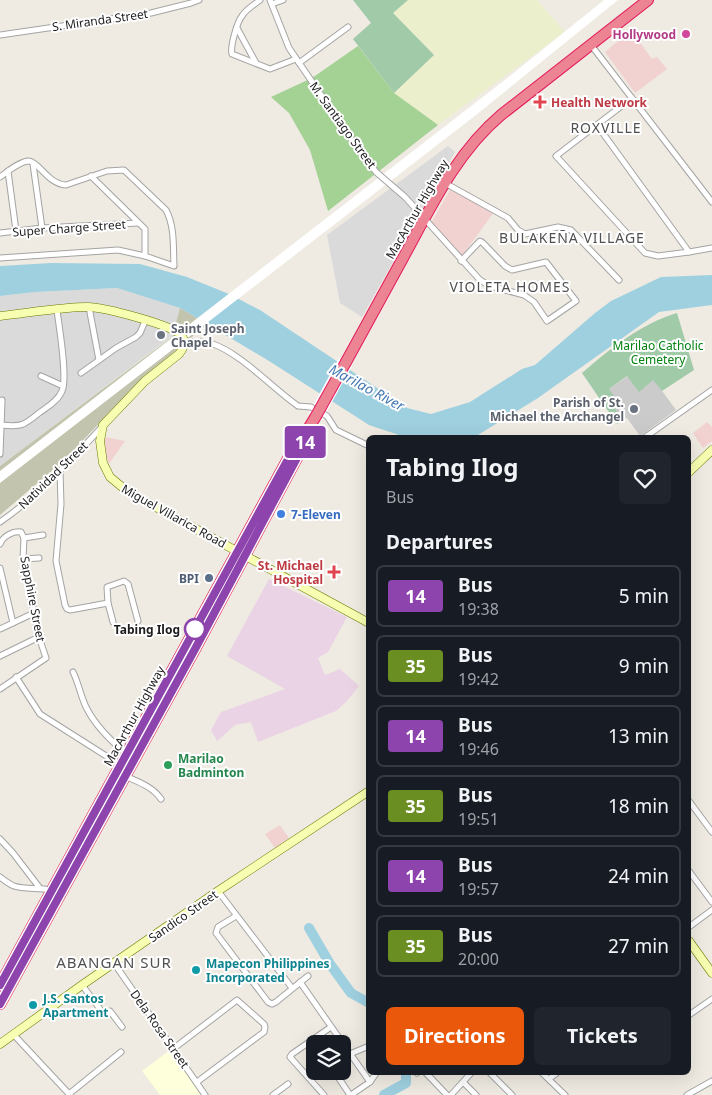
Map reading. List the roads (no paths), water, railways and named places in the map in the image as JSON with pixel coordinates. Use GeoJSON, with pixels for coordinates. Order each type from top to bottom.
{"type":"FeatureCollection","features":[{"type":"Feature","properties":{"kind":"highway","name":"MacArthur Highway"},"geometry":{"type":"LineString","coordinates":[[0,985],[56,893],[125,770],[241,554],[300,437],[305,434],[316,416],[444,183],[467,149],[489,125],[648,0]]}},
{"type":"Feature","properties":{"kind":"highway","name":"MacArthur Highway"},"geometry":{"type":"LineString","coordinates":[[125,770],[127,754],[241,554]]}},
{"type":"Feature","properties":{"kind":"highway","name":"MacArthur Highway"},"geometry":{"type":"LineString","coordinates":[[0,1004],[56,893]]}},
{"type":"Feature","properties":{"kind":"main road"},"geometry":{"type":"LineString","coordinates":[[0,316],[89,307],[146,320],[171,328],[180,334],[184,342],[179,354],[144,381],[103,426]]}},
{"type":"Feature","properties":{"kind":"main road","name":"Miguel Villarica Road"},"geometry":{"type":"LineString","coordinates":[[103,426],[100,440],[102,459],[107,472],[114,482],[128,492],[366,621]]}},
{"type":"Feature","properties":{"kind":"main road"},"geometry":{"type":"LineString","coordinates":[[691,470],[712,450]]}},
{"type":"Feature","properties":{"kind":"main road","name":"Sandico Street"},"geometry":{"type":"LineString","coordinates":[[0,1044],[218,891],[366,793]]}},
{"type":"Feature","properties":{"kind":"main road"},"geometry":{"type":"LineString","coordinates":[[691,944],[712,972]]}},
{"type":"Feature","properties":{"kind":"street","name":"S. Miranda Street"},"geometry":{"type":"LineString","coordinates":[[0,35],[151,13],[199,0]]}},
{"type":"Feature","properties":{"kind":"street"},"geometry":{"type":"LineString","coordinates":[[260,0],[240,17],[231,52],[256,64],[273,69],[298,61],[348,27]]}},
{"type":"Feature","properties":{"kind":"street"},"geometry":{"type":"LineString","coordinates":[[271,2],[283,0]]}},
{"type":"Feature","properties":{"kind":"street","name":"M. Santiago Street"},"geometry":{"type":"LineString","coordinates":[[271,2],[289,48],[349,136],[372,166],[405,197],[461,261],[480,280],[490,286],[524,295],[534,302],[547,321],[576,301],[546,262],[512,270],[505,266],[480,241],[461,261]]}},
{"type":"Feature","properties":{"kind":"street"},"geometry":{"type":"LineString","coordinates":[[237,28],[256,64]]}},
{"type":"Feature","properties":{"kind":"street"},"geometry":{"type":"LineString","coordinates":[[591,44],[712,202]]}},
{"type":"Feature","properties":{"kind":"street"},"geometry":{"type":"LineString","coordinates":[[632,98],[556,156],[645,254],[658,256],[712,248]]}},
{"type":"Feature","properties":{"kind":"street"},"geometry":{"type":"LineString","coordinates":[[597,125],[689,252]]}},
{"type":"Feature","properties":{"kind":"street"},"geometry":{"type":"LineString","coordinates":[[0,177],[28,161],[33,163],[53,181],[66,186],[91,176],[124,170],[166,210],[172,224],[174,266],[145,256],[118,250],[0,258]]}},
{"type":"Feature","properties":{"kind":"street"},"geometry":{"type":"LineString","coordinates":[[33,163],[42,228]]}},
{"type":"Feature","properties":{"kind":"street"},"geometry":{"type":"LineString","coordinates":[[8,171],[16,231]]}},
{"type":"Feature","properties":{"kind":"street"},"geometry":{"type":"LineString","coordinates":[[91,176],[145,229],[145,256]]}},
{"type":"Feature","properties":{"kind":"street"},"geometry":{"type":"LineString","coordinates":[[444,183],[508,218],[521,233],[529,234],[558,227],[571,230],[619,280]]}},
{"type":"Feature","properties":{"kind":"street","name":"Super Charge Street"},"geometry":{"type":"LineString","coordinates":[[0,233],[42,228],[138,223]]}},
{"type":"Feature","properties":{"kind":"street"},"geometry":{"type":"LineString","coordinates":[[89,307],[99,360]]}},
{"type":"Feature","properties":{"kind":"street"},"geometry":{"type":"LineString","coordinates":[[1,426],[17,427],[24,425],[57,399],[63,386],[64,378],[57,310]]}},
{"type":"Feature","properties":{"kind":"street"},"geometry":{"type":"LineString","coordinates":[[81,373],[116,348],[136,337],[146,320]]}},
{"type":"Feature","properties":{"kind":"street"},"geometry":{"type":"LineString","coordinates":[[184,342],[197,341],[212,344],[230,353],[298,406],[311,407],[327,416],[336,430],[366,445]]}},
{"type":"Feature","properties":{"kind":"street"},"geometry":{"type":"LineString","coordinates":[[41,376],[63,386]]}},
{"type":"Feature","properties":{"kind":"street"},"geometry":{"type":"LineString","coordinates":[[648,435],[712,390]]}},
{"type":"Feature","properties":{"kind":"street"},"geometry":{"type":"LineString","coordinates":[[0,454],[2,400]]}},
{"type":"Feature","properties":{"kind":"street","name":"Natividad Street"},"geometry":{"type":"LineString","coordinates":[[0,522],[16,511],[60,471],[103,426]]}},
{"type":"Feature","properties":{"kind":"street"},"geometry":{"type":"LineString","coordinates":[[60,471],[61,504],[56,561],[65,605],[70,610],[108,603]]}},
{"type":"Feature","properties":{"kind":"street"},"geometry":{"type":"LineString","coordinates":[[0,544],[12,532],[21,532],[24,538],[44,535]]}},
{"type":"Feature","properties":{"kind":"street","name":"Sapphire Street"},"geometry":{"type":"LineString","coordinates":[[16,677],[46,660],[39,637],[23,559],[24,538]]}},
{"type":"Feature","properties":{"kind":"street"},"geometry":{"type":"LineString","coordinates":[[23,559],[39,558]]}},
{"type":"Feature","properties":{"kind":"street"},"geometry":{"type":"LineString","coordinates":[[0,568],[13,623]]}},
{"type":"Feature","properties":{"kind":"street"},"geometry":{"type":"LineString","coordinates":[[113,622],[106,587],[126,582],[138,621]]}},
{"type":"Feature","properties":{"kind":"street"},"geometry":{"type":"LineString","coordinates":[[0,629],[34,613]]}},
{"type":"Feature","properties":{"kind":"street"},"geometry":{"type":"LineString","coordinates":[[0,656],[39,637]]}},
{"type":"Feature","properties":{"kind":"street"},"geometry":{"type":"LineString","coordinates":[[73,672],[87,709],[105,733],[127,754]]}},
{"type":"Feature","properties":{"kind":"street"},"geometry":{"type":"LineString","coordinates":[[0,689],[16,677],[40,714],[125,770],[156,792],[161,798]]}},
{"type":"Feature","properties":{"kind":"street"},"geometry":{"type":"LineString","coordinates":[[691,804],[712,832]]}},
{"type":"Feature","properties":{"kind":"street"},"geometry":{"type":"LineString","coordinates":[[0,839],[39,888]]}},
{"type":"Feature","properties":{"kind":"street"},"geometry":{"type":"LineString","coordinates":[[691,874],[712,902]]}},
{"type":"Feature","properties":{"kind":"street"},"geometry":{"type":"LineString","coordinates":[[0,877],[14,886],[39,888],[56,893]]}},
{"type":"Feature","properties":{"kind":"street"},"geometry":{"type":"LineString","coordinates":[[218,891],[292,988]]}},
{"type":"Feature","properties":{"kind":"street"},"geometry":{"type":"LineString","coordinates":[[691,926],[712,910]]}},
{"type":"Feature","properties":{"kind":"street"},"geometry":{"type":"LineString","coordinates":[[236,916],[218,927],[216,933],[268,1002],[272,1004],[276,1002],[308,976]]}},
{"type":"Feature","properties":{"kind":"street","name":"Dela Rosa Street"},"geometry":{"type":"LineString","coordinates":[[114,964],[205,1095]]}},
{"type":"Feature","properties":{"kind":"street"},"geometry":{"type":"LineString","coordinates":[[300,982],[336,1035]]}},
{"type":"Feature","properties":{"kind":"street"},"geometry":{"type":"LineString","coordinates":[[82,985],[103,1013],[110,1011],[122,1027]]}},
{"type":"Feature","properties":{"kind":"street"},"geometry":{"type":"LineString","coordinates":[[691,1014],[712,999]]}},
{"type":"Feature","properties":{"kind":"street"},"geometry":{"type":"LineString","coordinates":[[173,1048],[237,1000],[264,1024],[266,1027],[264,1032],[197,1082]]}},
{"type":"Feature","properties":{"kind":"street"},"geometry":{"type":"LineString","coordinates":[[321,1035],[330,1027]]}},
{"type":"Feature","properties":{"kind":"street"},"geometry":{"type":"LineString","coordinates":[[14,1034],[70,1095],[121,1052]]}},
{"type":"Feature","properties":{"kind":"street"},"geometry":{"type":"LineString","coordinates":[[306,1046],[290,1057],[306,1075]]}},
{"type":"Feature","properties":{"kind":"street"},"geometry":{"type":"LineString","coordinates":[[351,1054],[366,1047]]}},
{"type":"Feature","properties":{"kind":"street"},"geometry":{"type":"LineString","coordinates":[[351,1055],[370,1082]]}},
{"type":"Feature","properties":{"kind":"street"},"geometry":{"type":"LineString","coordinates":[[340,1080],[351,1095],[370,1082],[375,1075]]}},
{"type":"Feature","properties":{"kind":"street"},"geometry":{"type":"LineString","coordinates":[[428,1075],[447,1095]]}},
{"type":"Feature","properties":{"kind":"street"},"geometry":{"type":"LineString","coordinates":[[451,1095],[464,1083],[468,1075]]}},
{"type":"Feature","properties":{"kind":"street"},"geometry":{"type":"LineString","coordinates":[[492,1075],[512,1095]]}},
{"type":"Feature","properties":{"kind":"street"},"geometry":{"type":"LineString","coordinates":[[544,1075],[565,1095]]}},
{"type":"Feature","properties":{"kind":"street"},"geometry":{"type":"LineString","coordinates":[[549,1079],[554,1075]]}},
{"type":"Feature","properties":{"kind":"street"},"geometry":{"type":"LineString","coordinates":[[311,1080],[324,1095]]}},
{"type":"Feature","properties":{"kind":"street"},"geometry":{"type":"LineString","coordinates":[[690,1094],[712,1081]]}},
{"type":"Feature","properties":{"kind":"street"},"geometry":{"type":"LineString","coordinates":[[464,1083],[476,1095]]}},
{"type":"Feature","properties":{"kind":"street"},"geometry":{"type":"LineString","coordinates":[[273,1095],[288,1084]]}},
{"type":"Feature","properties":{"kind":"street"},"geometry":{"type":"LineString","coordinates":[[282,1089],[285,1095]]}},
{"type":"Feature","properties":{"kind":"water","name":"Marilao River"},"geometry":{"type":"Polygon","coordinates":[[[51,263],[140,264],[187,277],[229,294],[260,310],[407,408],[431,414],[470,402],[522,369],[535,365],[611,301],[661,277],[712,275],[712,305],[659,312],[538,398],[478,435],[399,435],[369,425],[269,361],[180,308],[117,288],[35,292],[0,296],[0,266],[51,263]]]}},
{"type":"Feature","properties":{"kind":"waterway"},"geometry":{"type":"LineString","coordinates":[[309,928],[330,964],[351,993],[366,1001]]}},
{"type":"Feature","properties":{"kind":"waterway"},"geometry":{"type":"LineString","coordinates":[[384,1095],[406,1083],[406,1075]]}},
{"type":"Feature","properties":{"kind":"place","name":"Hollywood"},"geometry":{"type":"Point","coordinates":[686,34]}},
{"type":"Feature","properties":{"kind":"place","name":"Health Network"},"geometry":{"type":"Point","coordinates":[540,102]}},
{"type":"Feature","properties":{"kind":"place","name":"Saint Joseph Chapel"},"geometry":{"type":"Point","coordinates":[161,335]}},
{"type":"Feature","properties":{"kind":"place","name":"Parish of St. Michael the Archangel"},"geometry":{"type":"Point","coordinates":[634,409]}},
{"type":"Feature","properties":{"kind":"place","name":"7-Eleven"},"geometry":{"type":"Point","coordinates":[281,514]}},
{"type":"Feature","properties":{"kind":"place","name":"St. Michael Hospital"},"geometry":{"type":"Point","coordinates":[334,572]}},
{"type":"Feature","properties":{"kind":"place","name":"BPI"},"geometry":{"type":"Point","coordinates":[209,578]}},
{"type":"Feature","properties":{"kind":"place","name":"Tabing Ilog"},"geometry":{"type":"Point","coordinates":[195,629]}},
{"type":"Feature","properties":{"kind":"place","name":"Marilao Badminton"},"geometry":{"type":"Point","coordinates":[168,765]}},
{"type":"Feature","properties":{"kind":"place","name":"Mapecon Philippines Incorporated"},"geometry":{"type":"Point","coordinates":[196,970]}},
{"type":"Feature","properties":{"kind":"place","name":"J.S. Santos Apartment"},"geometry":{"type":"Point","coordinates":[33,1005]}},
{"type":"Feature","properties":{"kind":"district","name":"ROXVILLE"},"geometry":{"type":"Point","coordinates":[606,127]}},
{"type":"Feature","properties":{"kind":"district","name":"BULAKEÑA VILLAGE"},"geometry":{"type":"Point","coordinates":[572,237]}},
{"type":"Feature","properties":{"kind":"district","name":"VIOLETA HOMES"},"geometry":{"type":"Point","coordinates":[510,286]}},
{"type":"Feature","properties":{"kind":"district","name":"ABANGAN SUR"},"geometry":{"type":"Point","coordinates":[114,962]}},
{"type":"Feature","properties":{"kind":"park label","name":"Marilao Catholic Cemetery"},"geometry":{"type":"Point","coordinates":[658,352]}}]}
